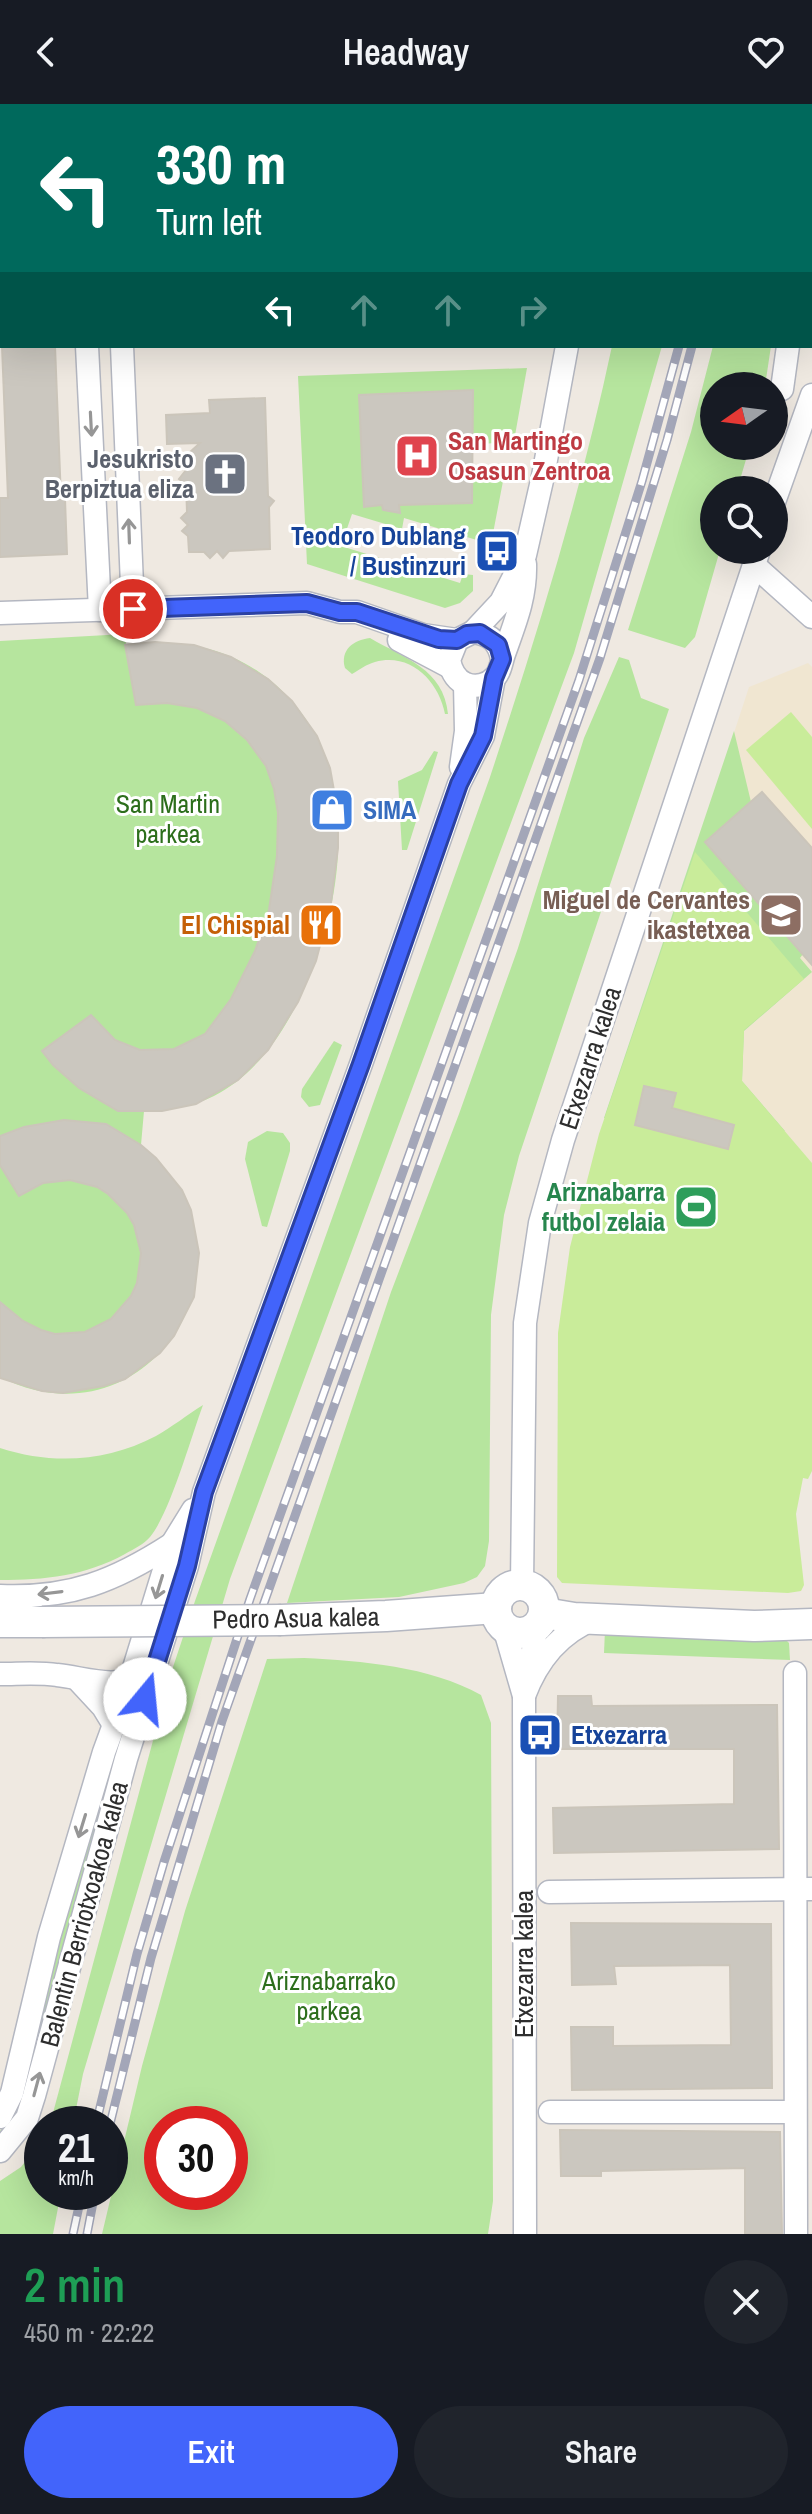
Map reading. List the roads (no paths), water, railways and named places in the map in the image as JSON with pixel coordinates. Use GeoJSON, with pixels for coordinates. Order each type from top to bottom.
{"type":"FeatureCollection","features":[{"type":"Feature","properties":{"kind":"main road"},"geometry":{"type":"LineString","coordinates":[[540,1620],[542,1598],[530,1587],[507,1588],[501,1594],[500,1618],[523,1633],[540,1620],[595,1619],[754,1626],[812,1624]]}},
{"type":"Feature","properties":{"kind":"main road","name":"Pedro Asua kalea"},"geometry":{"type":"LineString","coordinates":[[0,1622],[386,1616],[500,1618]]}},
{"type":"Feature","properties":{"kind":"street"},"geometry":{"type":"LineString","coordinates":[[87,348],[100,610]]}},
{"type":"Feature","properties":{"kind":"street"},"geometry":{"type":"LineString","coordinates":[[122,348],[133,609]]}},
{"type":"Feature","properties":{"kind":"street"},"geometry":{"type":"LineString","coordinates":[[459,784],[466,731],[458,675],[450,653],[501,602],[525,555],[567,348]]}},
{"type":"Feature","properties":{"kind":"street"},"geometry":{"type":"LineString","coordinates":[[784,372],[788,348]]}},
{"type":"Feature","properties":{"kind":"street"},"geometry":{"type":"LineString","coordinates":[[783,476],[812,395]]}},
{"type":"Feature","properties":{"kind":"street"},"geometry":{"type":"LineString","coordinates":[[0,1596],[88,1587],[134,1569],[172,1544],[204,1492],[366,1050],[459,784],[483,736],[498,668],[521,608],[526,583],[525,555]]}},
{"type":"Feature","properties":{"kind":"street","name":"Etxezarra kalea"},"geometry":{"type":"LineString","coordinates":[[522,1585],[525,1323],[540,1223],[563,1140],[754,564]]}},
{"type":"Feature","properties":{"kind":"street"},"geometry":{"type":"LineString","coordinates":[[763,564],[812,617]]}},
{"type":"Feature","properties":{"kind":"street"},"geometry":{"type":"LineString","coordinates":[[0,613],[307,603],[340,612],[357,612],[423,635],[493,639],[498,668]]}},
{"type":"Feature","properties":{"kind":"street"},"geometry":{"type":"LineString","coordinates":[[340,612],[358,624],[405,642],[458,675],[481,685],[498,668]]}},
{"type":"Feature","properties":{"kind":"street","name":"Balentin Berriotxoakoa kalea"},"geometry":{"type":"LineString","coordinates":[[0,2151],[27,2118],[34,2096],[126,1759],[187,1566],[204,1492]]}},
{"type":"Feature","properties":{"kind":"street","name":"Balentin Berriotxoakoa kalea"},"geometry":{"type":"LineString","coordinates":[[0,2117],[12,2093],[49,1937],[172,1544]]}},
{"type":"Feature","properties":{"kind":"street","name":"Etxezarra kalea"},"geometry":{"type":"LineString","coordinates":[[500,1618],[527,1688]]}},
{"type":"Feature","properties":{"kind":"street"},"geometry":{"type":"LineString","coordinates":[[527,1688],[554,1644],[580,1625],[595,1619]]}},
{"type":"Feature","properties":{"kind":"street","name":"Etxezarra kalea"},"geometry":{"type":"LineString","coordinates":[[525,2233],[527,1688],[540,1620]]}},
{"type":"Feature","properties":{"kind":"street"},"geometry":{"type":"LineString","coordinates":[[0,1674],[56,1674],[98,1682],[130,1681],[154,1669]]}},
{"type":"Feature","properties":{"kind":"street"},"geometry":{"type":"LineString","coordinates":[[795,1673],[804,1889],[795,2112],[796,2234]]}},
{"type":"Feature","properties":{"kind":"street"},"geometry":{"type":"LineString","coordinates":[[77,1679],[103,1707],[114,1725]]}},
{"type":"Feature","properties":{"kind":"street"},"geometry":{"type":"LineString","coordinates":[[549,1892],[804,1889]]}},
{"type":"Feature","properties":{"kind":"street"},"geometry":{"type":"LineString","coordinates":[[550,2112],[795,2112]]}},
{"type":"Feature","properties":{"kind":"railway"},"geometry":{"type":"LineString","coordinates":[[100,2106],[137,1954],[164,1862],[250,1599],[579,680],[642,481],[678,348]]}},
{"type":"Feature","properties":{"kind":"railway"},"geometry":{"type":"LineString","coordinates":[[114,2106],[151,1958],[222,1721],[600,658],[667,440],[691,348]]}},
{"type":"Feature","properties":{"kind":"railway"},"geometry":{"type":"LineString","coordinates":[[73,2234],[78,2210]]}},
{"type":"Feature","properties":{"kind":"railway"},"geometry":{"type":"LineString","coordinates":[[87,2234],[92,2210]]}},
{"type":"Feature","properties":{"kind":"place","name":"San Martingo Osasun Zentroa"},"geometry":{"type":"Point","coordinates":[417,456]}},
{"type":"Feature","properties":{"kind":"place","name":"Jesukristo Berpiztua eliza"},"geometry":{"type":"Point","coordinates":[225,474]}},
{"type":"Feature","properties":{"kind":"place","name":"Teodoro Dublang / Bustinzuri"},"geometry":{"type":"Point","coordinates":[497,551]}},
{"type":"Feature","properties":{"kind":"place","name":"SIMA"},"geometry":{"type":"Point","coordinates":[332,810]}},
{"type":"Feature","properties":{"kind":"place","name":"Miguel de Cervantes ikastetxea"},"geometry":{"type":"Point","coordinates":[781,915]}},
{"type":"Feature","properties":{"kind":"place","name":"El Chispial"},"geometry":{"type":"Point","coordinates":[321,925]}},
{"type":"Feature","properties":{"kind":"place","name":"Ariznabarra futbol zelaia"},"geometry":{"type":"Point","coordinates":[696,1207]}},
{"type":"Feature","properties":{"kind":"place","name":"Etxezarra"},"geometry":{"type":"Point","coordinates":[540,1735]}},
{"type":"Feature","properties":{"kind":"park label","name":"San Martin parkea"},"geometry":{"type":"Point","coordinates":[168,819]}},
{"type":"Feature","properties":{"kind":"park label","name":"Ariznabarrako parkea"},"geometry":{"type":"Point","coordinates":[329,1996]}}]}
